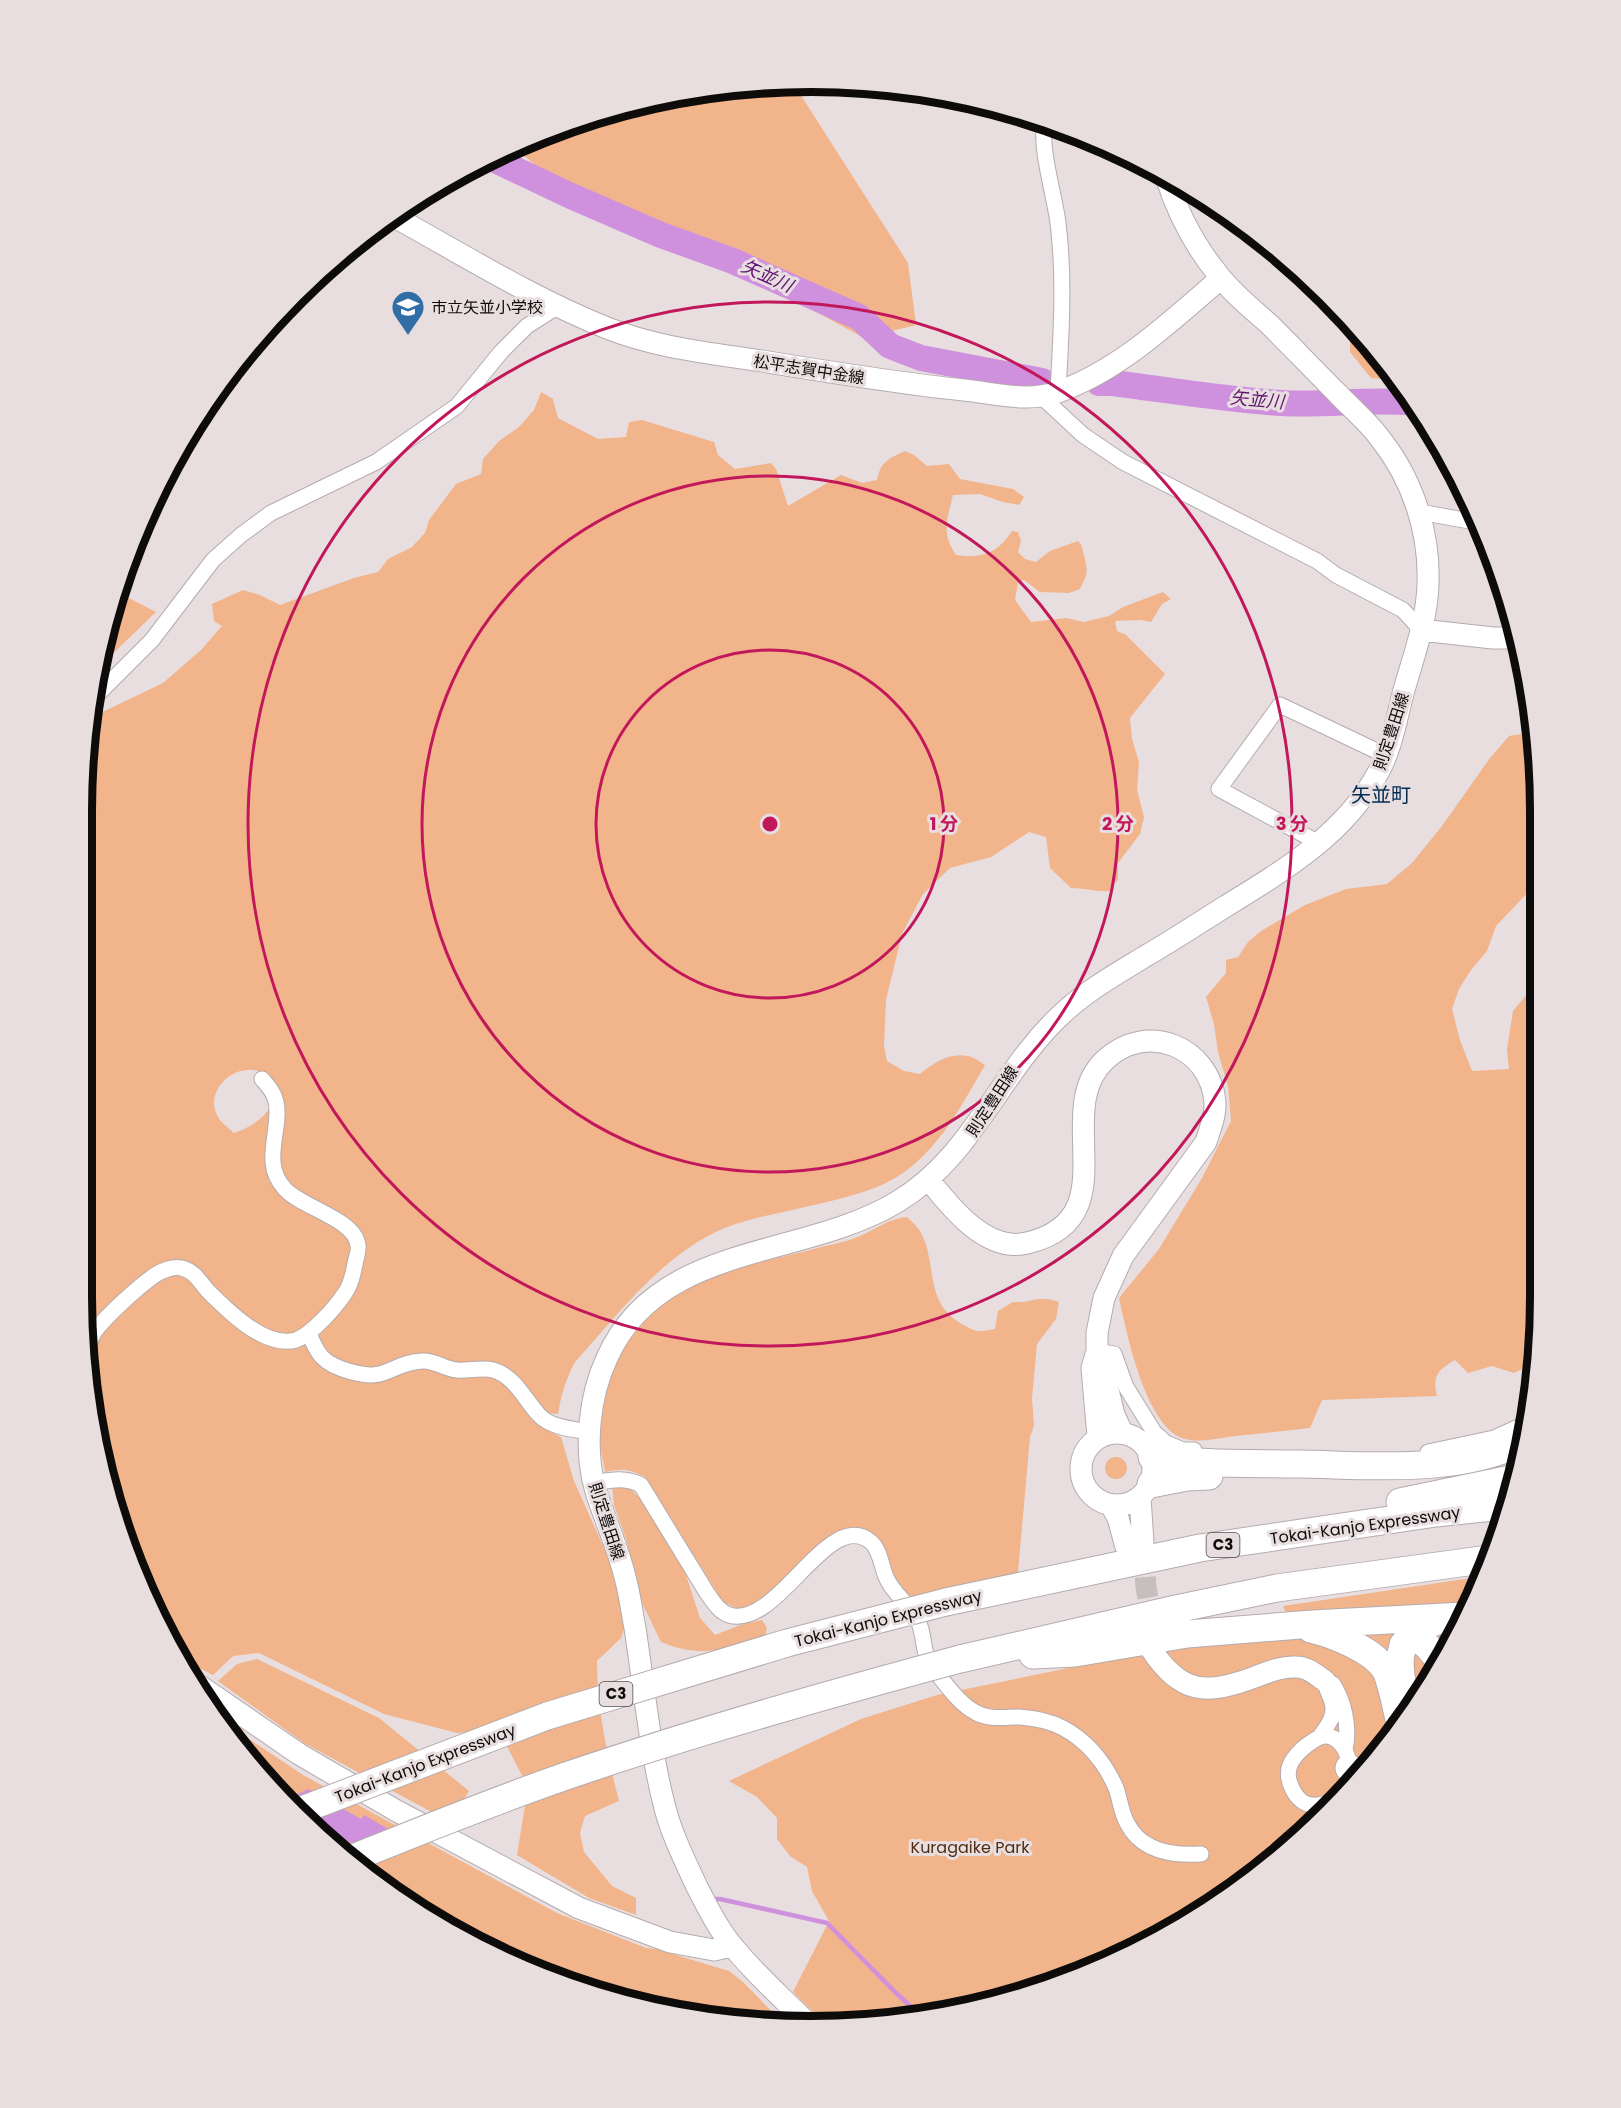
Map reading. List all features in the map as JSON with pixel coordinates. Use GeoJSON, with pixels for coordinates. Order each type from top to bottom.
{"type":"FeatureCollection","features":[{"type":"Feature","properties":{"kind":"highway"},"geometry":{"type":"LineString","coordinates":[[1152,1457],[1208,1463],[1415,1464],[1474,1458],[1514,1445]]}},
{"type":"Feature","properties":{"kind":"highway"},"geometry":{"type":"LineString","coordinates":[[1145,1491],[1187,1477],[1420,1477],[1467,1472],[1511,1459]]}},
{"type":"Feature","properties":{"kind":"highway"},"geometry":{"type":"LineString","coordinates":[[1200,1548],[1375,1507],[1506,1480]]}},
{"type":"Feature","properties":{"kind":"highway","name":"Tokai-Kanjo Expressway"},"geometry":{"type":"LineString","coordinates":[[305,1809],[547,1716],[787,1643],[946,1602],[1200,1548],[1436,1513],[1498,1507]]}},
{"type":"Feature","properties":{"kind":"highway"},"geometry":{"type":"LineString","coordinates":[[358,1856],[569,1775],[802,1702],[960,1659],[1277,1588],[1480,1560]]}},
{"type":"Feature","properties":{"kind":"highway"},"geometry":{"type":"LineString","coordinates":[[960,1659],[1075,1653],[1187,1634],[1273,1626],[1455,1616]]}},
{"type":"Feature","properties":{"kind":"highway"},"geometry":{"type":"LineString","coordinates":[[1407,1699],[1399,1670],[1400,1654],[1408,1638],[1430,1623],[1455,1617]]}},
{"type":"Feature","properties":{"kind":"highway"},"geometry":{"type":"LineString","coordinates":[[1273,1626],[1319,1630],[1372,1655],[1386,1672],[1397,1713]]}},
{"type":"Feature","properties":{"kind":"highway"},"geometry":{"type":"LineString","coordinates":[[1404,1645],[1410,1640],[1417,1639],[1426,1643],[1433,1653]]}},
{"type":"Feature","properties":{"kind":"main road","name":"則定豊田線"},"geometry":{"type":"LineString","coordinates":[[800,2016],[732,1946],[708,1909],[682,1855],[665,1809],[626,1579],[593,1483],[590,1432],[598,1382],[607,1356],[636,1313],[657,1293],[713,1265],[792,1243],[893,1205],[929,1180],[965,1142],[1015,1066],[1033,1043],[1068,1008],[1090,990],[1271,878],[1333,832],[1362,797],[1382,766],[1421,630],[1429,585],[1426,546],[1420,512],[1401,468],[1378,435],[1291,346],[1220,279],[1194,239],[1171,189]]}},
{"type":"Feature","properties":{"kind":"main road","name":"松平志賀中金線"},"geometry":{"type":"LineString","coordinates":[[401,220],[556,307],[610,330],[669,347],[905,384],[1014,397],[1050,394],[1108,368],[1163,327],[1220,279]]}},
{"type":"Feature","properties":{"kind":"main road"},"geometry":{"type":"LineString","coordinates":[[1421,630],[1508,638]]}},
{"type":"Feature","properties":{"kind":"main road"},"geometry":{"type":"LineString","coordinates":[[929,1180],[952,1207],[985,1236],[1003,1242],[1022,1244],[1042,1240],[1058,1231],[1069,1220],[1078,1204],[1084,1185],[1085,1094],[1095,1071],[1103,1061],[1114,1052],[1144,1040],[1176,1046],[1190,1053],[1203,1066],[1212,1085],[1216,1105],[1206,1142],[1138,1232],[1119,1263],[1104,1298],[1097,1333],[1097,1351],[1114,1415],[1122,1432]]}},
{"type":"Feature","properties":{"kind":"main road"},"geometry":{"type":"LineString","coordinates":[[1097,1351],[1092,1368],[1098,1437]]}},
{"type":"Feature","properties":{"kind":"main road"},"geometry":{"type":"LineString","coordinates":[[1111,1505],[1134,1545],[1145,1491],[1154,1466],[1152,1457],[1140,1440],[1122,1432],[1098,1437],[1090,1444],[1081,1464],[1085,1486],[1092,1495],[1111,1505],[1121,1505],[1145,1491]]}},
{"type":"Feature","properties":{"kind":"main road"},"geometry":{"type":"LineString","coordinates":[[1155,1648],[1166,1671],[1180,1681],[1197,1688],[1216,1689],[1276,1670],[1297,1667],[1312,1671],[1325,1681]]}},
{"type":"Feature","properties":{"kind":"main road"},"geometry":{"type":"LineString","coordinates":[[212,1695],[299,1754],[385,1804],[579,1908],[670,1942],[714,1950],[732,1946]]}},
{"type":"Feature","properties":{"kind":"street"},"geometry":{"type":"LineString","coordinates":[[1044,131],[1046,155],[1058,223],[1063,306],[1050,394],[1083,435],[1123,462],[1317,561],[1336,575],[1403,610],[1421,630]]}},
{"type":"Feature","properties":{"kind":"street"},"geometry":{"type":"LineString","coordinates":[[102,690],[152,640],[213,560],[241,535],[270,513],[376,462],[457,406],[501,352],[527,326],[556,307]]}},
{"type":"Feature","properties":{"kind":"street"},"geometry":{"type":"LineString","coordinates":[[1420,512],[1468,521]]}},
{"type":"Feature","properties":{"kind":"street"},"geometry":{"type":"LineString","coordinates":[[1319,843],[1219,789],[1280,705],[1385,755]]}},
{"type":"Feature","properties":{"kind":"street"},"geometry":{"type":"LineString","coordinates":[[93,1336],[95,1331],[156,1275],[180,1267],[194,1274],[206,1289],[242,1323],[267,1336],[283,1340],[294,1340],[308,1333],[346,1292],[352,1278],[358,1248],[352,1231],[284,1189],[276,1175],[273,1160],[273,1138],[277,1119],[276,1103],[272,1090],[262,1079]]}},
{"type":"Feature","properties":{"kind":"street"},"geometry":{"type":"LineString","coordinates":[[308,1333],[322,1357],[351,1371],[371,1376],[382,1374],[401,1364],[423,1361],[438,1363],[459,1371],[493,1370],[515,1385],[540,1416],[561,1427],[590,1432]]}},
{"type":"Feature","properties":{"kind":"street"},"geometry":{"type":"LineString","coordinates":[[1097,1351],[1114,1354],[1126,1388],[1154,1432],[1166,1443],[1183,1450],[1409,1455],[1454,1448],[1494,1438],[1518,1428]]}},
{"type":"Feature","properties":{"kind":"street"},"geometry":{"type":"LineString","coordinates":[[593,1483],[620,1479],[631,1480],[642,1485],[707,1593],[718,1609],[729,1615],[749,1614],[761,1607],[782,1592],[831,1545],[852,1536],[862,1537],[872,1543],[878,1552],[887,1579],[919,1622],[927,1655],[935,1670],[961,1701],[975,1713],[987,1717],[1021,1717],[1045,1721],[1063,1728],[1088,1746],[1101,1761],[1117,1791],[1127,1824],[1139,1838],[1167,1854],[1201,1854]]}},
{"type":"Feature","properties":{"kind":"street"},"geometry":{"type":"LineString","coordinates":[[1321,1804],[1312,1806],[1304,1803],[1291,1786],[1289,1765],[1310,1742],[1322,1735],[1330,1722],[1334,1707],[1326,1690],[1325,1681],[1333,1684],[1338,1691],[1345,1714],[1350,1769]]}},
{"type":"Feature","properties":{"kind":"street"},"geometry":{"type":"LineString","coordinates":[[1322,1735],[1331,1737],[1350,1769]]}},
{"type":"Feature","properties":{"kind":"green space"},"geometry":{"type":"Polygon","coordinates":[[[799,92],[908,263],[916,325],[864,338],[789,297],[651,229],[536,166],[521,153],[579,130],[624,116],[670,105],[717,98],[799,92]]]}},
{"type":"Feature","properties":{"kind":"green space"},"geometry":{"type":"Polygon","coordinates":[[[1350,335],[1385,379],[1371,378],[1350,352],[1350,335]]]}},
{"type":"Feature","properties":{"kind":"green space"},"geometry":{"type":"Polygon","coordinates":[[[541,392],[553,399],[558,418],[598,439],[626,437],[629,422],[642,420],[714,442],[718,455],[735,469],[771,463],[776,469],[788,506],[841,475],[862,483],[877,480],[886,461],[905,451],[927,466],[949,464],[960,479],[1013,489],[1024,497],[1019,505],[980,494],[953,495],[947,519],[947,533],[956,555],[974,556],[989,553],[1001,545],[1012,531],[1018,532],[1021,541],[1018,552],[1025,559],[1036,562],[1050,551],[1078,541],[1081,544],[1087,569],[1080,589],[1069,593],[1040,592],[1024,580],[1018,582],[1015,600],[1031,622],[1066,618],[1084,622],[1109,616],[1123,607],[1163,592],[1171,599],[1162,604],[1151,622],[1115,621],[1117,631],[1126,635],[1165,674],[1130,718],[1132,739],[1139,762],[1137,790],[1144,817],[1140,834],[1118,863],[1118,879],[1110,891],[1071,888],[1050,868],[1046,837],[1029,832],[991,857],[950,868],[923,894],[902,934],[886,1000],[884,1046],[887,1061],[904,1071],[920,1074],[936,1062],[961,1055],[975,1058],[985,1065],[955,1116],[931,1148],[917,1162],[884,1184],[845,1197],[733,1225],[710,1235],[672,1260],[621,1309],[575,1362],[564,1387],[558,1414],[541,1412],[521,1384],[496,1365],[480,1363],[457,1366],[433,1357],[421,1356],[367,1371],[333,1359],[324,1351],[314,1333],[336,1310],[353,1287],[361,1260],[358,1228],[312,1202],[288,1184],[281,1173],[278,1160],[282,1107],[279,1095],[273,1083],[264,1073],[253,1070],[242,1071],[224,1081],[214,1099],[215,1110],[220,1120],[234,1133],[255,1123],[271,1107],[268,1148],[272,1177],[283,1195],[291,1202],[338,1225],[350,1236],[353,1256],[346,1283],[305,1331],[293,1336],[281,1336],[268,1332],[244,1318],[224,1300],[197,1267],[188,1263],[172,1263],[151,1273],[119,1299],[93,1328],[92,810],[93,763],[98,714],[163,683],[201,650],[222,626],[214,621],[212,604],[243,590],[280,605],[354,578],[378,572],[388,559],[412,547],[425,533],[429,520],[456,484],[481,474],[483,459],[499,441],[519,427],[534,410],[541,392]]]}},
{"type":"Feature","properties":{"kind":"green space"},"geometry":{"type":"Polygon","coordinates":[[[125,596],[156,612],[108,659],[125,596]]]}},
{"type":"Feature","properties":{"kind":"green space"},"geometry":{"type":"Polygon","coordinates":[[[1525,733],[1530,810],[1530,890],[1496,926],[1487,951],[1459,989],[1452,1009],[1460,1040],[1472,1071],[1509,1069],[1507,1049],[1513,1011],[1530,991],[1530,1297],[1526,1367],[1514,1373],[1492,1366],[1468,1373],[1455,1360],[1444,1367],[1436,1378],[1437,1396],[1322,1400],[1310,1428],[1202,1441],[1182,1438],[1169,1429],[1148,1397],[1133,1354],[1119,1298],[1159,1249],[1202,1178],[1231,1121],[1228,1086],[1206,997],[1226,973],[1226,960],[1238,957],[1248,942],[1261,931],[1305,905],[1346,889],[1387,884],[1412,863],[1509,736],[1525,733]]]}},
{"type":"Feature","properties":{"kind":"green space"},"geometry":{"type":"Polygon","coordinates":[[[907,1217],[919,1229],[925,1243],[936,1292],[941,1303],[948,1314],[960,1323],[977,1331],[995,1329],[998,1311],[1013,1302],[1045,1299],[1059,1302],[1056,1319],[1037,1344],[1032,1398],[1034,1426],[1030,1437],[1018,1572],[913,1598],[896,1581],[885,1550],[877,1540],[866,1533],[848,1530],[842,1532],[778,1587],[744,1609],[736,1608],[723,1602],[645,1477],[626,1470],[605,1472],[600,1445],[599,1421],[610,1376],[620,1355],[648,1317],[685,1289],[734,1269],[851,1239],[889,1222],[907,1217]]]}},
{"type":"Feature","properties":{"kind":"green space"},"geometry":{"type":"Polygon","coordinates":[[[181,1274],[192,1280],[240,1326],[306,1342],[352,1376],[425,1365],[467,1370],[501,1379],[545,1427],[561,1437],[574,1481],[613,1568],[625,1627],[621,1638],[597,1661],[604,1731],[619,1801],[585,1816],[580,1833],[584,1852],[612,1886],[636,1898],[636,1915],[589,1898],[517,1855],[528,1787],[498,1729],[457,1733],[384,1714],[259,1653],[233,1656],[213,1675],[193,1665],[146,1573],[130,1529],[105,1438],[93,1349],[100,1335],[163,1278],[181,1274]]]}},
{"type":"Feature","properties":{"kind":"green space"},"geometry":{"type":"Polygon","coordinates":[[[1112,1457],[1120,1457],[1127,1464],[1127,1472],[1120,1479],[1112,1479],[1105,1472],[1105,1464],[1112,1457]]]}},
{"type":"Feature","properties":{"kind":"green space"},"geometry":{"type":"Polygon","coordinates":[[[612,1486],[628,1487],[644,1502],[684,1569],[700,1618],[715,1635],[740,1625],[762,1620],[767,1628],[765,1638],[725,1649],[702,1651],[689,1650],[661,1642],[643,1605],[626,1539],[614,1505],[612,1486]]]}},
{"type":"Feature","properties":{"kind":"green space"},"geometry":{"type":"Polygon","coordinates":[[[1473,1578],[1462,1601],[1452,1605],[1287,1615],[1283,1606],[1473,1578]]]}},
{"type":"Feature","properties":{"kind":"green space","name":"Kuragaike Park"},"geometry":{"type":"Polygon","coordinates":[[[1458,1609],[1433,1657],[1408,1697],[1351,1772],[1285,1838],[1210,1895],[1170,1920],[1086,1962],[997,1992],[951,2003],[904,2010],[858,2015],[817,2016],[793,1992],[829,1921],[812,1891],[807,1867],[790,1856],[777,1839],[777,1818],[757,1797],[729,1781],[861,1719],[937,1695],[1137,1654],[1458,1609]]]}},
{"type":"Feature","properties":{"kind":"green space"},"geometry":{"type":"Polygon","coordinates":[[[257,1659],[379,1718],[469,1791],[450,1822],[304,1743],[218,1681],[237,1664],[257,1659]]]}},
{"type":"Feature","properties":{"kind":"green space"},"geometry":{"type":"Polygon","coordinates":[[[222,1709],[246,1726],[240,1733],[303,1775],[557,1913],[646,1948],[729,1971],[775,2015],[670,2003],[624,1992],[535,1962],[492,1942],[411,1895],[336,1838],[270,1772],[222,1709]]]}},
{"type":"Feature","properties":{"kind":"shaded area"},"geometry":{"type":"Polygon","coordinates":[[[308,1789],[361,1819],[364,1815],[390,1830],[359,1843],[338,1840],[293,1796],[308,1789]]]}},
{"type":"Feature","properties":{"kind":"waterway","name":"矢並川"},"geometry":{"type":"LineString","coordinates":[[500,162],[661,235],[733,261],[859,317],[890,346],[921,358],[1042,381]]}},
{"type":"Feature","properties":{"kind":"waterway","name":"矢並川"},"geometry":{"type":"LineString","coordinates":[[1099,383],[1261,402],[1315,404],[1402,402]]}},
{"type":"Feature","properties":{"kind":"waterway"},"geometry":{"type":"LineString","coordinates":[[714,1899],[827,1923],[913,2009]]}},
{"type":"Feature","properties":{"kind":"tunnel"},"geometry":{"type":"LineString","coordinates":[[1143,1546],[1146,1587],[1153,1628]]}},
{"type":"Feature","properties":{"kind":"place","name":"市立矢並小学校"},"geometry":{"type":"Point","coordinates":[408,336]}},
{"type":"Feature","properties":{"kind":"district","name":"矢並町"},"geometry":{"type":"Point","coordinates":[1381,795]}}]}
